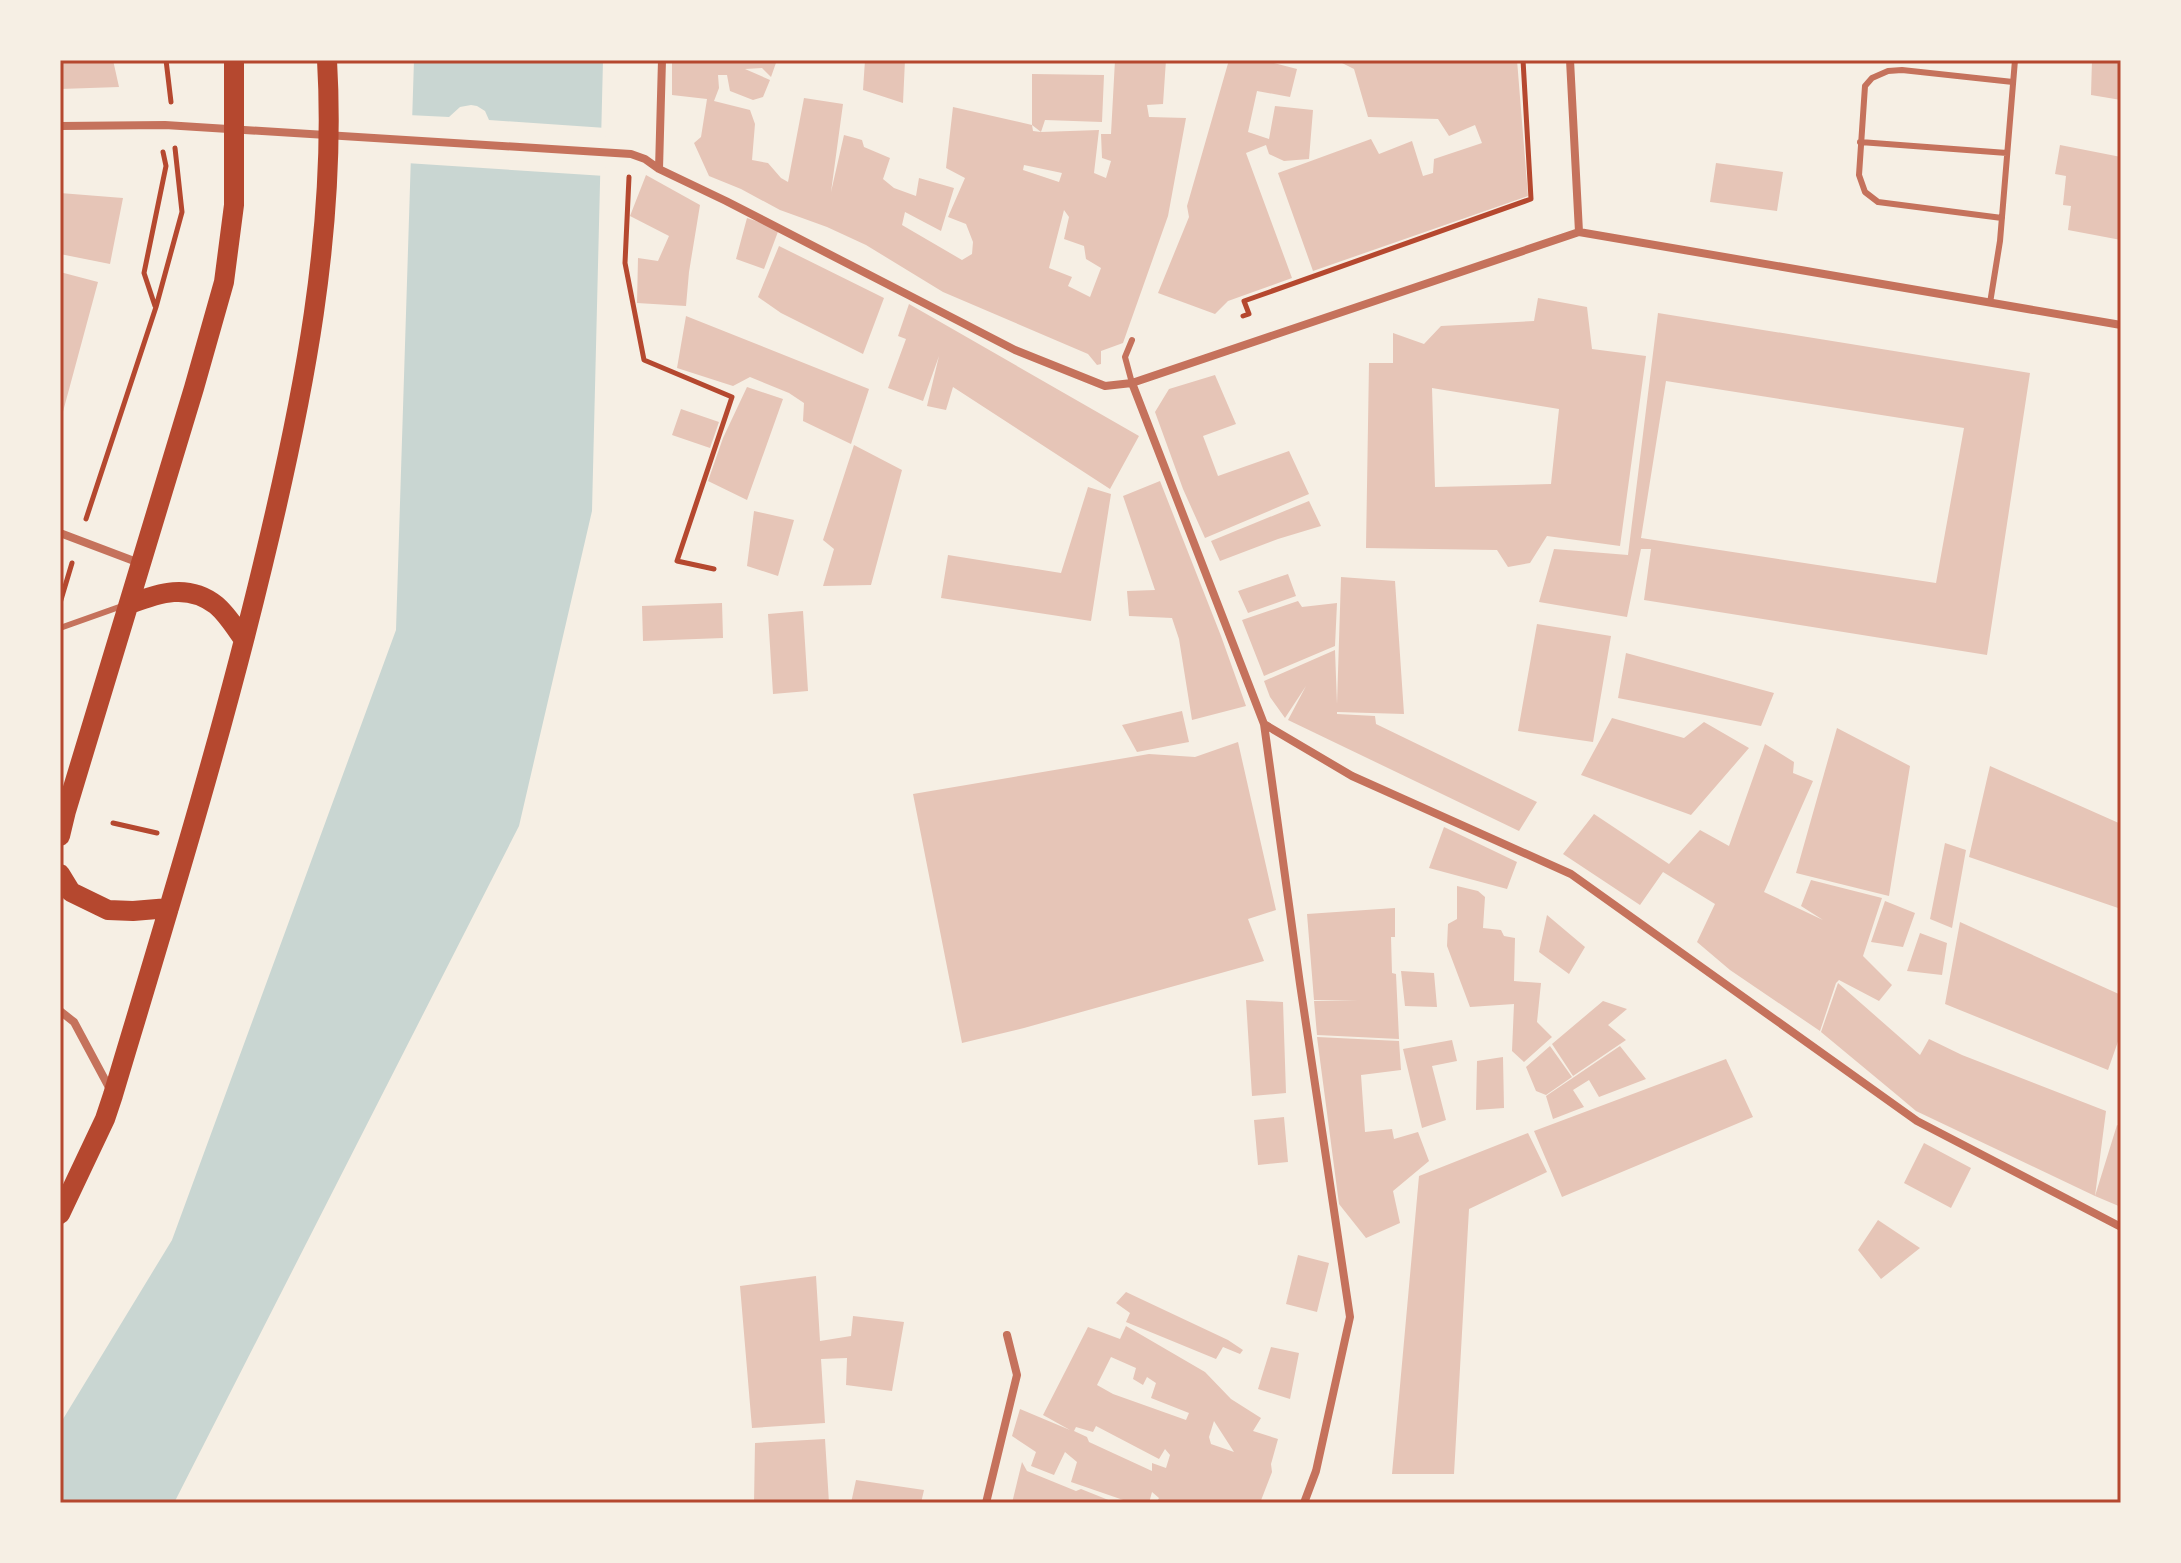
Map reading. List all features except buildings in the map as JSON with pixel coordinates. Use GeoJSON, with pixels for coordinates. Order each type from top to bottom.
{"type":"FeatureCollection","features":[{"type":"Feature","properties":{"kind":"main road"},"geometry":{"type":"LineString","coordinates":[[60,836],[224,282],[234,205],[234,60]]}},
{"type":"Feature","properties":{"kind":"main road"},"geometry":{"type":"LineString","coordinates":[[60,1214],[105,1119],[113,1095],[190,842],[282,488],[312,334],[326,214],[327,60]]}},
{"type":"Feature","properties":{"kind":"main road"},"geometry":{"type":"LineString","coordinates":[[130,604],[164,591],[192,593],[216,605],[244,640]]}},
{"type":"Feature","properties":{"kind":"main road"},"geometry":{"type":"LineString","coordinates":[[60,874],[71,892],[108,910],[169,908]]}},
{"type":"Feature","properties":{"kind":"street"},"geometry":{"type":"LineString","coordinates":[[659,169],[662,60]]}},
{"type":"Feature","properties":{"kind":"street"},"geometry":{"type":"LineString","coordinates":[[1570,60],[1579,232]]}},
{"type":"Feature","properties":{"kind":"street"},"geometry":{"type":"LineString","coordinates":[[60,126],[165,125],[631,154],[1015,350],[1105,386],[1132,383],[1579,232],[2121,325]]}},
{"type":"Feature","properties":{"kind":"street"},"geometry":{"type":"LineString","coordinates":[[1132,383],[1264,724],[1350,1317],[1316,1471],[1304,1503]]}},
{"type":"Feature","properties":{"kind":"street"},"geometry":{"type":"LineString","coordinates":[[60,533],[142,564]]}},
{"type":"Feature","properties":{"kind":"street"},"geometry":{"type":"LineString","coordinates":[[1264,724],[1352,776],[1571,874],[1917,1121],[2121,1227]]}},
{"type":"Feature","properties":{"kind":"street"},"geometry":{"type":"LineString","coordinates":[[60,1011],[74,1022],[113,1095]]}},
{"type":"Feature","properties":{"kind":"street"},"geometry":{"type":"LineString","coordinates":[[986,1503],[1017,1375],[1007,1335]]}},
{"type":"Feature","properties":{"kind":"lane"},"geometry":{"type":"LineString","coordinates":[[1990,303],[2002,218],[2015,60]]}},
{"type":"Feature","properties":{"kind":"lane"},"geometry":{"type":"LineString","coordinates":[[2002,218],[1878,202],[1865,192],[1861,184],[1860,142],[1865,86],[1879,73],[1902,70],[2013,82]]}},
{"type":"Feature","properties":{"kind":"lane"},"geometry":{"type":"LineString","coordinates":[[1860,142],[2007,153]]}},
{"type":"Feature","properties":{"kind":"lane"},"geometry":{"type":"LineString","coordinates":[[1132,340],[1125,357],[1132,383]]}},
{"type":"Feature","properties":{"kind":"lane"},"geometry":{"type":"LineString","coordinates":[[60,628],[130,604]]}},
{"type":"Feature","properties":{"kind":"path"},"geometry":{"type":"LineString","coordinates":[[166,60],[171,106]]}},
{"type":"Feature","properties":{"kind":"path"},"geometry":{"type":"LineString","coordinates":[[1235,319],[1249,314],[1244,301],[1531,199],[1523,60]]}},
{"type":"Feature","properties":{"kind":"path"},"geometry":{"type":"LineString","coordinates":[[60,604],[156,307],[182,212],[174,136]]}},
{"type":"Feature","properties":{"kind":"path"},"geometry":{"type":"LineString","coordinates":[[156,307],[144,273],[166,166],[163,152]]}},
{"type":"Feature","properties":{"kind":"path"},"geometry":{"type":"LineString","coordinates":[[631,154],[625,263],[644,360],[732,397],[677,561],[714,569]]}},
{"type":"Feature","properties":{"kind":"path"},"geometry":{"type":"LineString","coordinates":[[113,823],[157,833]]}},
{"type":"Feature","properties":{"kind":"shaded area"},"geometry":{"type":"Polygon","coordinates":[[[414,60],[603,60],[592,511],[519,826],[174,1503],[60,1503],[60,1424],[172,1240],[396,630],[414,60]]]}},
{"type":"Feature","properties":{"kind":"pier"},"geometry":{"type":"Polygon","coordinates":[[[471,105],[485,111],[489,120],[606,128],[605,176],[406,163],[408,115],[449,117],[460,107],[471,105]]]}}]}
